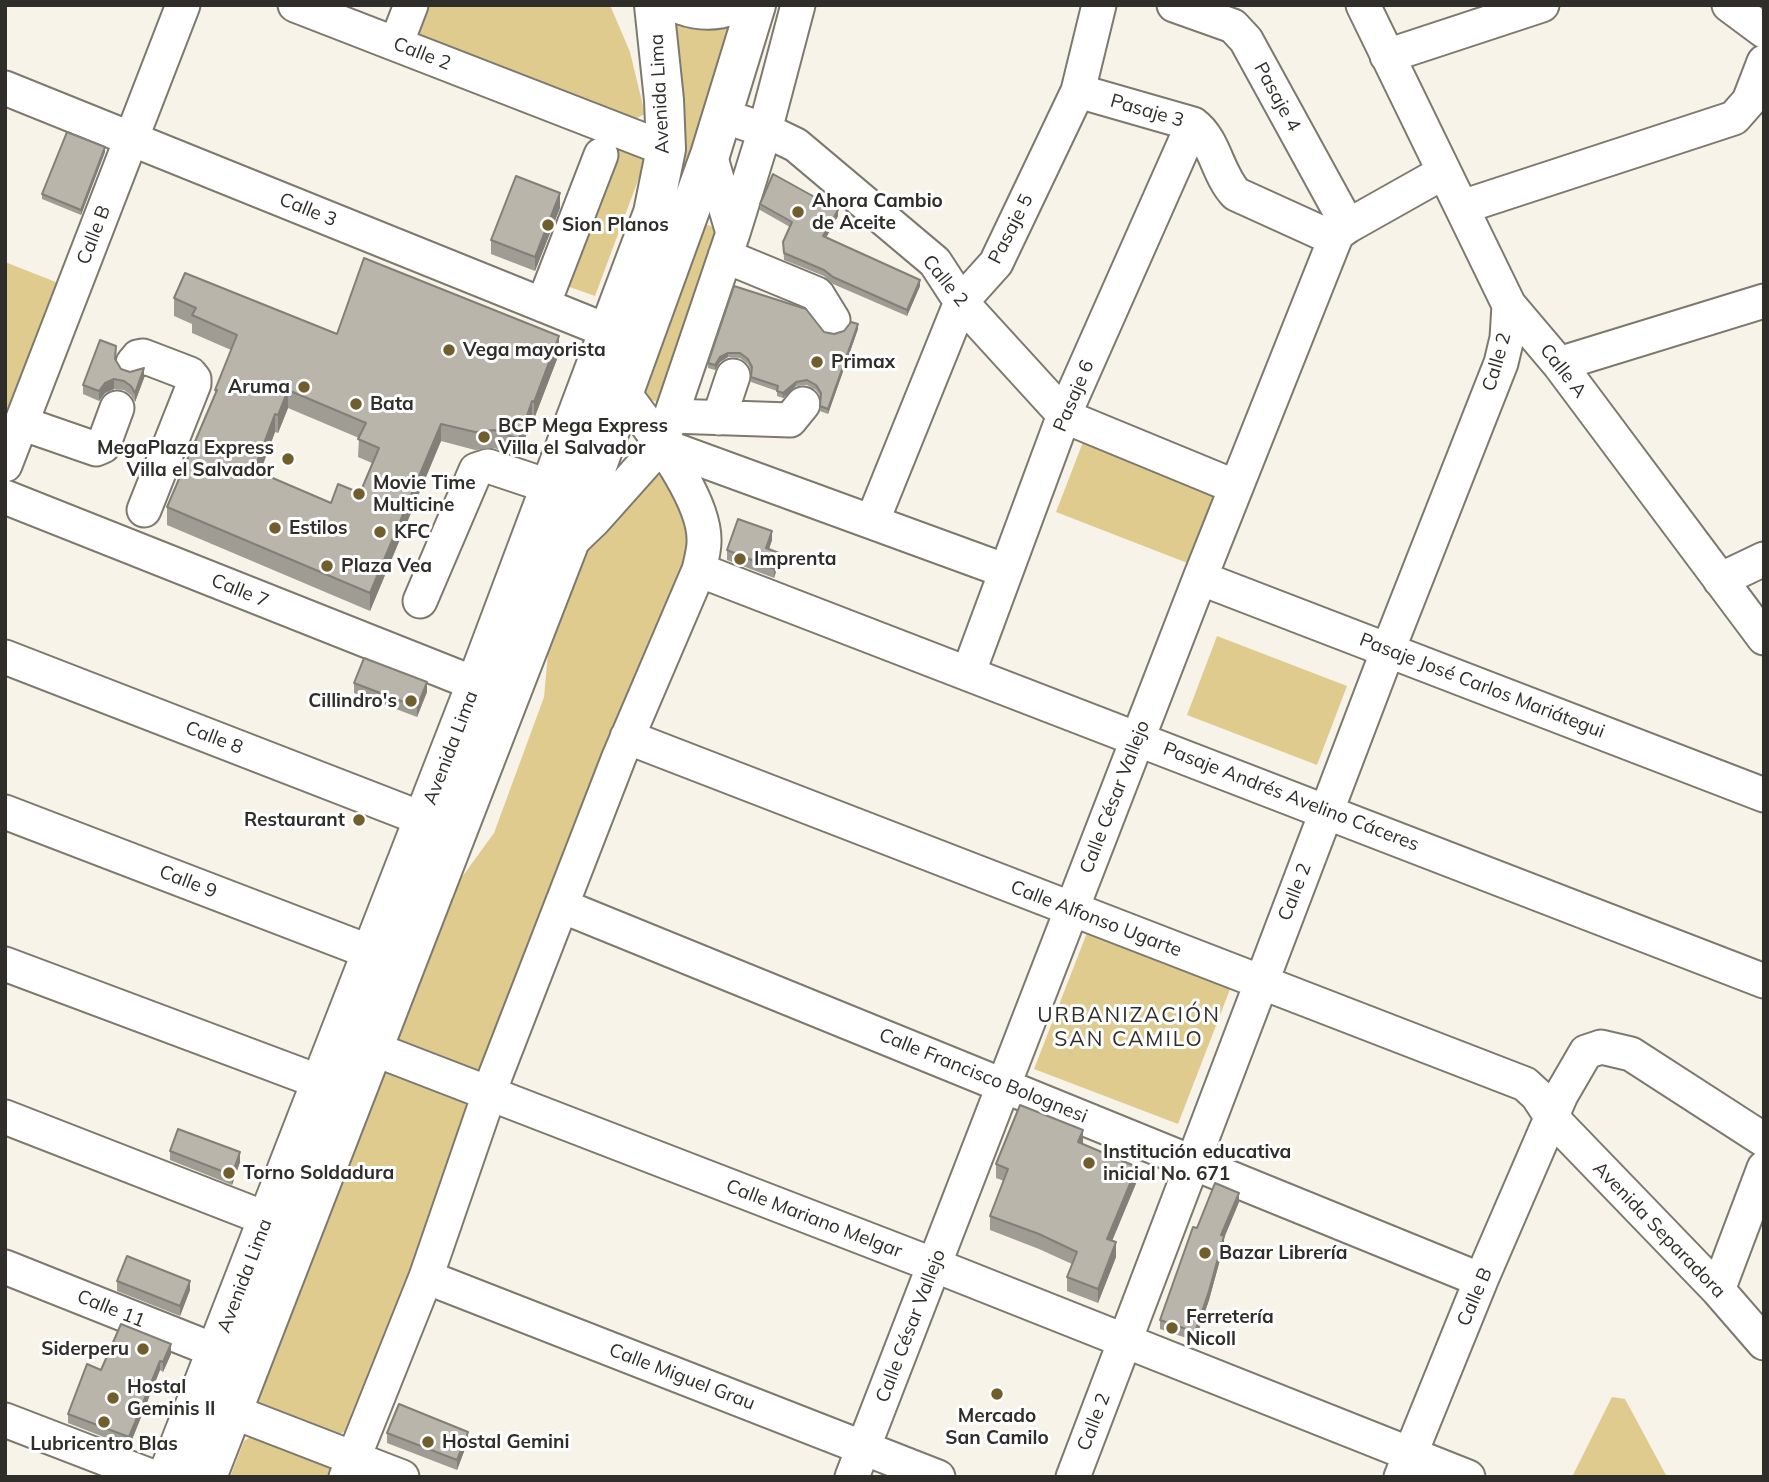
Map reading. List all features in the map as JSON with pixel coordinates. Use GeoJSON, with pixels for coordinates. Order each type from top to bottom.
{"type":"FeatureCollection","features":[{"type":"Feature","properties":{"kind":"main road","name":"Avenida Lima"},"geometry":{"type":"LineString","coordinates":[[167,1477],[476,684],[653,213],[666,149],[654,5]]}},
{"type":"Feature","properties":{"kind":"main road"},"geometry":{"type":"LineString","coordinates":[[682,5],[697,10],[712,10],[732,5]]}},
{"type":"Feature","properties":{"kind":"main road","name":"Avenida Lima"},"geometry":{"type":"LineString","coordinates":[[207,1477],[568,545],[710,155],[756,5]]}},
{"type":"Feature","properties":{"kind":"street","name":"Calle B"},"geometry":{"type":"LineString","coordinates":[[5,465],[183,5]]}},
{"type":"Feature","properties":{"kind":"street","name":"Calle 2"},"geometry":{"type":"LineString","coordinates":[[295,5],[666,149]]}},
{"type":"Feature","properties":{"kind":"street"},"geometry":{"type":"LineString","coordinates":[[396,44],[411,5]]}},
{"type":"Feature","properties":{"kind":"street"},"geometry":{"type":"LineString","coordinates":[[568,545],[594,520],[666,430],[765,130],[798,5]]}},
{"type":"Feature","properties":{"kind":"street","name":"Pasaje 5"},"geometry":{"type":"LineString","coordinates":[[872,522],[961,302],[996,263],[1078,91],[1098,5]]}},
{"type":"Feature","properties":{"kind":"street","name":"Pasaje 4"},"geometry":{"type":"LineString","coordinates":[[1174,5],[1233,26],[1246,40],[1342,232]]}},
{"type":"Feature","properties":{"kind":"street","name":"Calle A"},"geometry":{"type":"LineString","coordinates":[[1363,5],[1509,305],[1559,364],[1764,638]]}},
{"type":"Feature","properties":{"kind":"street"},"geometry":{"type":"LineString","coordinates":[[1387,56],[1542,5]]}},
{"type":"Feature","properties":{"kind":"street"},"geometry":{"type":"LineString","coordinates":[[1730,5],[1764,31]]}},
{"type":"Feature","properties":{"kind":"street"},"geometry":{"type":"LineString","coordinates":[[1462,207],[1734,118],[1749,101],[1764,62]]}},
{"type":"Feature","properties":{"kind":"street","name":"Calle 3"},"geometry":{"type":"LineString","coordinates":[[5,88],[610,332]]}},
{"type":"Feature","properties":{"kind":"street","name":"Pasaje 3"},"geometry":{"type":"LineString","coordinates":[[1078,91],[1194,124],[1203,131],[1227,184],[1236,194],[1342,232]]}},
{"type":"Feature","properties":{"kind":"street","name":"Calle 2"},"geometry":{"type":"LineString","coordinates":[[723,116],[765,130],[796,145],[935,262],[961,302],[1065,415],[1236,487]]}},
{"type":"Feature","properties":{"kind":"street","name":"Pasaje 6"},"geometry":{"type":"LineString","coordinates":[[968,674],[1065,415],[1194,124]]}},
{"type":"Feature","properties":{"kind":"street"},"geometry":{"type":"LineString","coordinates":[[543,305],[601,155]]}},
{"type":"Feature","properties":{"kind":"street"},"geometry":{"type":"LineString","coordinates":[[710,155],[729,244],[760,285],[817,294],[833,320]]}},
{"type":"Feature","properties":{"kind":"street"},"geometry":{"type":"LineString","coordinates":[[1342,232],[1444,172]]}},
{"type":"Feature","properties":{"kind":"street","name":"Calle César Vallejo"},"geometry":{"type":"LineString","coordinates":[[858,1462],[1200,578],[1342,232]]}},
{"type":"Feature","properties":{"kind":"street"},"geometry":{"type":"LineString","coordinates":[[1559,364],[1764,301]]}},
{"type":"Feature","properties":{"kind":"street","name":"Calle 2"},"geometry":{"type":"LineString","coordinates":[[1073,1477],[1326,811],[1501,363],[1507,338],[1509,305]]}},
{"type":"Feature","properties":{"kind":"street"},"geometry":{"type":"LineString","coordinates":[[133,363],[143,356],[190,374],[194,379],[145,510]]}},
{"type":"Feature","properties":{"kind":"street"},"geometry":{"type":"LineString","coordinates":[[719,418],[733,376]]}},
{"type":"Feature","properties":{"kind":"street"},"geometry":{"type":"LineString","coordinates":[[624,393],[666,430],[872,522],[1006,571]]}},
{"type":"Feature","properties":{"kind":"street"},"geometry":{"type":"LineString","coordinates":[[666,430],[719,418],[790,420],[803,404]]}},
{"type":"Feature","properties":{"kind":"street"},"geometry":{"type":"LineString","coordinates":[[21,423],[96,449],[103,446],[117,408]]}},
{"type":"Feature","properties":{"kind":"street"},"geometry":{"type":"LineString","coordinates":[[350,1467],[426,1277],[489,1093],[628,737],[699,570],[705,542],[701,520],[666,430]]}},
{"type":"Feature","properties":{"kind":"street"},"geometry":{"type":"LineString","coordinates":[[420,601],[476,470],[488,466],[551,487]]}},
{"type":"Feature","properties":{"kind":"street","name":"Calle 7"},"geometry":{"type":"LineString","coordinates":[[5,497],[476,684]]}},
{"type":"Feature","properties":{"kind":"street"},"geometry":{"type":"LineString","coordinates":[[1720,580],[1764,559]]}},
{"type":"Feature","properties":{"kind":"street","name":"Pasaje Andrés Avelino Cáceres"},"geometry":{"type":"LineString","coordinates":[[699,570],[1764,981]]}},
{"type":"Feature","properties":{"kind":"street","name":"Pasaje José Carlos Mariátegui"},"geometry":{"type":"LineString","coordinates":[[1200,578],[1764,794]]}},
{"type":"Feature","properties":{"kind":"street","name":"Calle 8"},"geometry":{"type":"LineString","coordinates":[[5,657],[423,819]]}},
{"type":"Feature","properties":{"kind":"street","name":"Calle Alfonso Ugarte"},"geometry":{"type":"LineString","coordinates":[[628,737],[1525,1084],[1537,1095],[1552,1118]]}},
{"type":"Feature","properties":{"kind":"street","name":"Calle 9"},"geometry":{"type":"LineString","coordinates":[[5,812],[370,952]]}},
{"type":"Feature","properties":{"kind":"street","name":"Calle Francisco Bolognesi"},"geometry":{"type":"LineString","coordinates":[[562,906],[1481,1280]]}},
{"type":"Feature","properties":{"kind":"street"},"geometry":{"type":"LineString","coordinates":[[5,964],[320,1082]]}},
{"type":"Feature","properties":{"kind":"street","name":"Calle B"},"geometry":{"type":"LineString","coordinates":[[1405,1465],[1561,1095],[1586,1052],[1601,1047],[1631,1054],[1764,1140]]}},
{"type":"Feature","properties":{"kind":"street","name":"Calle Mariano Melgar"},"geometry":{"type":"LineString","coordinates":[[374,1049],[934,1265],[1124,1342],[1405,1465],[1468,1477]]}},
{"type":"Feature","properties":{"kind":"street"},"geometry":{"type":"LineString","coordinates":[[5,1116],[267,1219]]}},
{"type":"Feature","properties":{"kind":"street","name":"Avenida Separadora"},"geometry":{"type":"LineString","coordinates":[[1552,1118],[1718,1290],[1764,1343]]}},
{"type":"Feature","properties":{"kind":"street"},"geometry":{"type":"LineString","coordinates":[[1718,1290],[1764,1168]]}},
{"type":"Feature","properties":{"kind":"street","name":"Calle 11"},"geometry":{"type":"LineString","coordinates":[[5,1267],[216,1351]]}},
{"type":"Feature","properties":{"kind":"street","name":"Calle Miguel Grau"},"geometry":{"type":"LineString","coordinates":[[426,1277],[858,1462],[938,1477]]}},
{"type":"Feature","properties":{"kind":"street"},"geometry":{"type":"LineString","coordinates":[[198,1398],[233,1411],[350,1467],[402,1477]]}},
{"type":"Feature","properties":{"kind":"street"},"geometry":{"type":"LineString","coordinates":[[5,1420],[152,1477]]}},
{"type":"Feature","properties":{"kind":"shaded area"},"geometry":{"type":"Polygon","coordinates":[[[422,5],[610,5],[630,52],[645,114],[635,119],[410,36],[422,5]]]}},
{"type":"Feature","properties":{"kind":"shaded area"},"geometry":{"type":"Polygon","coordinates":[[[733,19],[710,94],[662,230],[669,21],[733,19]]]}},
{"type":"Feature","properties":{"kind":"shaded area"},"geometry":{"type":"Polygon","coordinates":[[[615,148],[646,159],[595,296],[564,285],[615,148]]]}},
{"type":"Feature","properties":{"kind":"shaded area"},"geometry":{"type":"Polygon","coordinates":[[[705,224],[721,230],[661,404],[643,396],[705,224]]]}},
{"type":"Feature","properties":{"kind":"shaded area"},"geometry":{"type":"Polygon","coordinates":[[[5,262],[71,288],[5,448],[5,262]]]}},
{"type":"Feature","properties":{"kind":"shaded area"},"geometry":{"type":"Polygon","coordinates":[[[1083,442],[1217,495],[1190,564],[1056,512],[1083,442]]]}},
{"type":"Feature","properties":{"kind":"shaded area"},"geometry":{"type":"Polygon","coordinates":[[[657,475],[674,483],[695,539],[489,1075],[402,1047],[398,1036],[459,881],[494,833],[544,697],[549,642],[582,555],[642,479],[657,475]]]}},
{"type":"Feature","properties":{"kind":"shaded area"},"geometry":{"type":"Polygon","coordinates":[[[1217,636],[1347,686],[1317,765],[1187,715],[1217,636]]]}},
{"type":"Feature","properties":{"kind":"shaded area"},"geometry":{"type":"Polygon","coordinates":[[[1090,925],[1234,979],[1178,1124],[1034,1069],[1090,925]]]}},
{"type":"Feature","properties":{"kind":"shaded area"},"geometry":{"type":"Polygon","coordinates":[[[388,1071],[467,1095],[474,1111],[349,1430],[337,1435],[262,1408],[257,1398],[382,1074],[388,1071]]]}},
{"type":"Feature","properties":{"kind":"shaded area"},"geometry":{"type":"Polygon","coordinates":[[[1612,1397],[1625,1399],[1667,1477],[1572,1477],[1612,1397]]]}},
{"type":"Feature","properties":{"kind":"shaded area"},"geometry":{"type":"Polygon","coordinates":[[[252,1436],[332,1467],[334,1477],[230,1477],[244,1441],[252,1436]]]}},
{"type":"Feature","properties":{"kind":"building"},"geometry":{"type":"Polygon","coordinates":[[[67,132],[105,147],[81,210],[42,194],[67,132]]]}},
{"type":"Feature","properties":{"kind":"building"},"geometry":{"type":"Polygon","coordinates":[[[773,174],[838,210],[823,236],[920,280],[907,310],[784,253],[783,242],[792,222],[760,204],[773,174]]]}},
{"type":"Feature","properties":{"kind":"building"},"geometry":{"type":"Polygon","coordinates":[[[516,176],[560,193],[535,257],[491,240],[516,176]]]}},
{"type":"Feature","properties":{"kind":"building"},"geometry":{"type":"Polygon","coordinates":[[[364,258],[559,336],[519,439],[494,430],[475,432],[441,424],[370,593],[167,507],[217,390],[237,335],[192,315],[196,308],[174,298],[185,273],[337,334],[364,258]],[[288,390],[278,415],[275,414],[254,470],[331,503],[338,484],[360,493],[379,448],[358,439],[366,423],[288,390]]]}},
{"type":"Feature","properties":{"kind":"building"},"geometry":{"type":"Polygon","coordinates":[[[734,286],[806,309],[824,332],[834,334],[844,331],[851,322],[858,324],[828,409],[820,406],[821,393],[816,385],[807,380],[796,382],[783,393],[777,391],[778,386],[751,377],[752,367],[748,359],[740,353],[728,353],[720,357],[715,365],[708,363],[734,286]]]}},
{"type":"Feature","properties":{"kind":"building"},"geometry":{"type":"Polygon","coordinates":[[[100,340],[116,346],[115,359],[121,369],[130,372],[144,368],[135,393],[124,381],[114,379],[105,383],[99,391],[83,385],[100,340]]]}},
{"type":"Feature","properties":{"kind":"building"},"geometry":{"type":"Polygon","coordinates":[[[738,519],[772,531],[766,548],[779,553],[774,569],[727,550],[738,519]]]}},
{"type":"Feature","properties":{"kind":"building"},"geometry":{"type":"Polygon","coordinates":[[[364,658],[427,682],[417,707],[354,683],[364,658]]]}},
{"type":"Feature","properties":{"kind":"building"},"geometry":{"type":"Polygon","coordinates":[[[1020,1105],[1083,1130],[1078,1142],[1137,1167],[1107,1239],[1116,1242],[1098,1289],[1067,1277],[1077,1252],[1039,1234],[990,1216],[1008,1169],[996,1164],[1020,1105]]]}},
{"type":"Feature","properties":{"kind":"building"},"geometry":{"type":"Polygon","coordinates":[[[178,1129],[240,1152],[232,1175],[170,1151],[178,1129]]]}},
{"type":"Feature","properties":{"kind":"building"},"geometry":{"type":"Polygon","coordinates":[[[1215,1183],[1239,1193],[1221,1235],[1224,1236],[1195,1332],[1160,1320],[1193,1227],[1197,1228],[1215,1183]]]}},
{"type":"Feature","properties":{"kind":"building"},"geometry":{"type":"Polygon","coordinates":[[[127,1256],[190,1281],[180,1306],[117,1281],[127,1256]]]}},
{"type":"Feature","properties":{"kind":"building"},"geometry":{"type":"Polygon","coordinates":[[[121,1324],[171,1344],[163,1362],[160,1361],[129,1437],[68,1414],[87,1364],[101,1370],[121,1324]]]}},
{"type":"Feature","properties":{"kind":"building","name":"Hostal Gemini"},"geometry":{"type":"Polygon","coordinates":[[[399,1404],[468,1432],[457,1460],[387,1433],[399,1404]]]}},
{"type":"Feature","properties":{"kind":"place","name":"Ahora Cambio de Aceite"},"geometry":{"type":"Point","coordinates":[798,212]}},
{"type":"Feature","properties":{"kind":"place","name":"Sion Planos"},"geometry":{"type":"Point","coordinates":[548,225]}},
{"type":"Feature","properties":{"kind":"place","name":"Vega mayorista"},"geometry":{"type":"Point","coordinates":[449,350]}},
{"type":"Feature","properties":{"kind":"place","name":"Primax"},"geometry":{"type":"Point","coordinates":[817,362]}},
{"type":"Feature","properties":{"kind":"place","name":"Aruma"},"geometry":{"type":"Point","coordinates":[304,387]}},
{"type":"Feature","properties":{"kind":"place","name":"Bata"},"geometry":{"type":"Point","coordinates":[356,404]}},
{"type":"Feature","properties":{"kind":"place","name":"BCP Mega Express Villa el Salvador"},"geometry":{"type":"Point","coordinates":[484,437]}},
{"type":"Feature","properties":{"kind":"place","name":"MegaPlaza Express Villa el Salvador"},"geometry":{"type":"Point","coordinates":[288,459]}},
{"type":"Feature","properties":{"kind":"place","name":"Movie Time Multicine"},"geometry":{"type":"Point","coordinates":[359,494]}},
{"type":"Feature","properties":{"kind":"place","name":"Estilos"},"geometry":{"type":"Point","coordinates":[275,528]}},
{"type":"Feature","properties":{"kind":"place","name":"KFC"},"geometry":{"type":"Point","coordinates":[380,532]}},
{"type":"Feature","properties":{"kind":"place","name":"Imprenta"},"geometry":{"type":"Point","coordinates":[740,559]}},
{"type":"Feature","properties":{"kind":"place","name":"Plaza Vea"},"geometry":{"type":"Point","coordinates":[327,566]}},
{"type":"Feature","properties":{"kind":"place","name":"Cillindro's"},"geometry":{"type":"Point","coordinates":[411,701]}},
{"type":"Feature","properties":{"kind":"place","name":"Restaurant"},"geometry":{"type":"Point","coordinates":[359,820]}},
{"type":"Feature","properties":{"kind":"place","name":"Institución educativa inicial No. 671"},"geometry":{"type":"Point","coordinates":[1089,1163]}},
{"type":"Feature","properties":{"kind":"place","name":"Torno Soldadura"},"geometry":{"type":"Point","coordinates":[229,1173]}},
{"type":"Feature","properties":{"kind":"place","name":"Bazar Librería"},"geometry":{"type":"Point","coordinates":[1205,1253]}},
{"type":"Feature","properties":{"kind":"place","name":"Ferretería Nicoll"},"geometry":{"type":"Point","coordinates":[1172,1328]}},
{"type":"Feature","properties":{"kind":"place","name":"Siderperu"},"geometry":{"type":"Point","coordinates":[143,1349]}},
{"type":"Feature","properties":{"kind":"place","name":"Mercado San Camilo"},"geometry":{"type":"Point","coordinates":[997,1394]}},
{"type":"Feature","properties":{"kind":"place","name":"Hostal Geminis II"},"geometry":{"type":"Point","coordinates":[113,1398]}},
{"type":"Feature","properties":{"kind":"place","name":"Lubricentro Blas"},"geometry":{"type":"Point","coordinates":[104,1422]}},
{"type":"Feature","properties":{"kind":"place","name":"Hostal Gemini"},"geometry":{"type":"Point","coordinates":[428,1442]}},
{"type":"Feature","properties":{"kind":"district","name":"URBANIZACIÓN SAN CAMILO"},"geometry":{"type":"Point","coordinates":[1129,1028]}}]}
